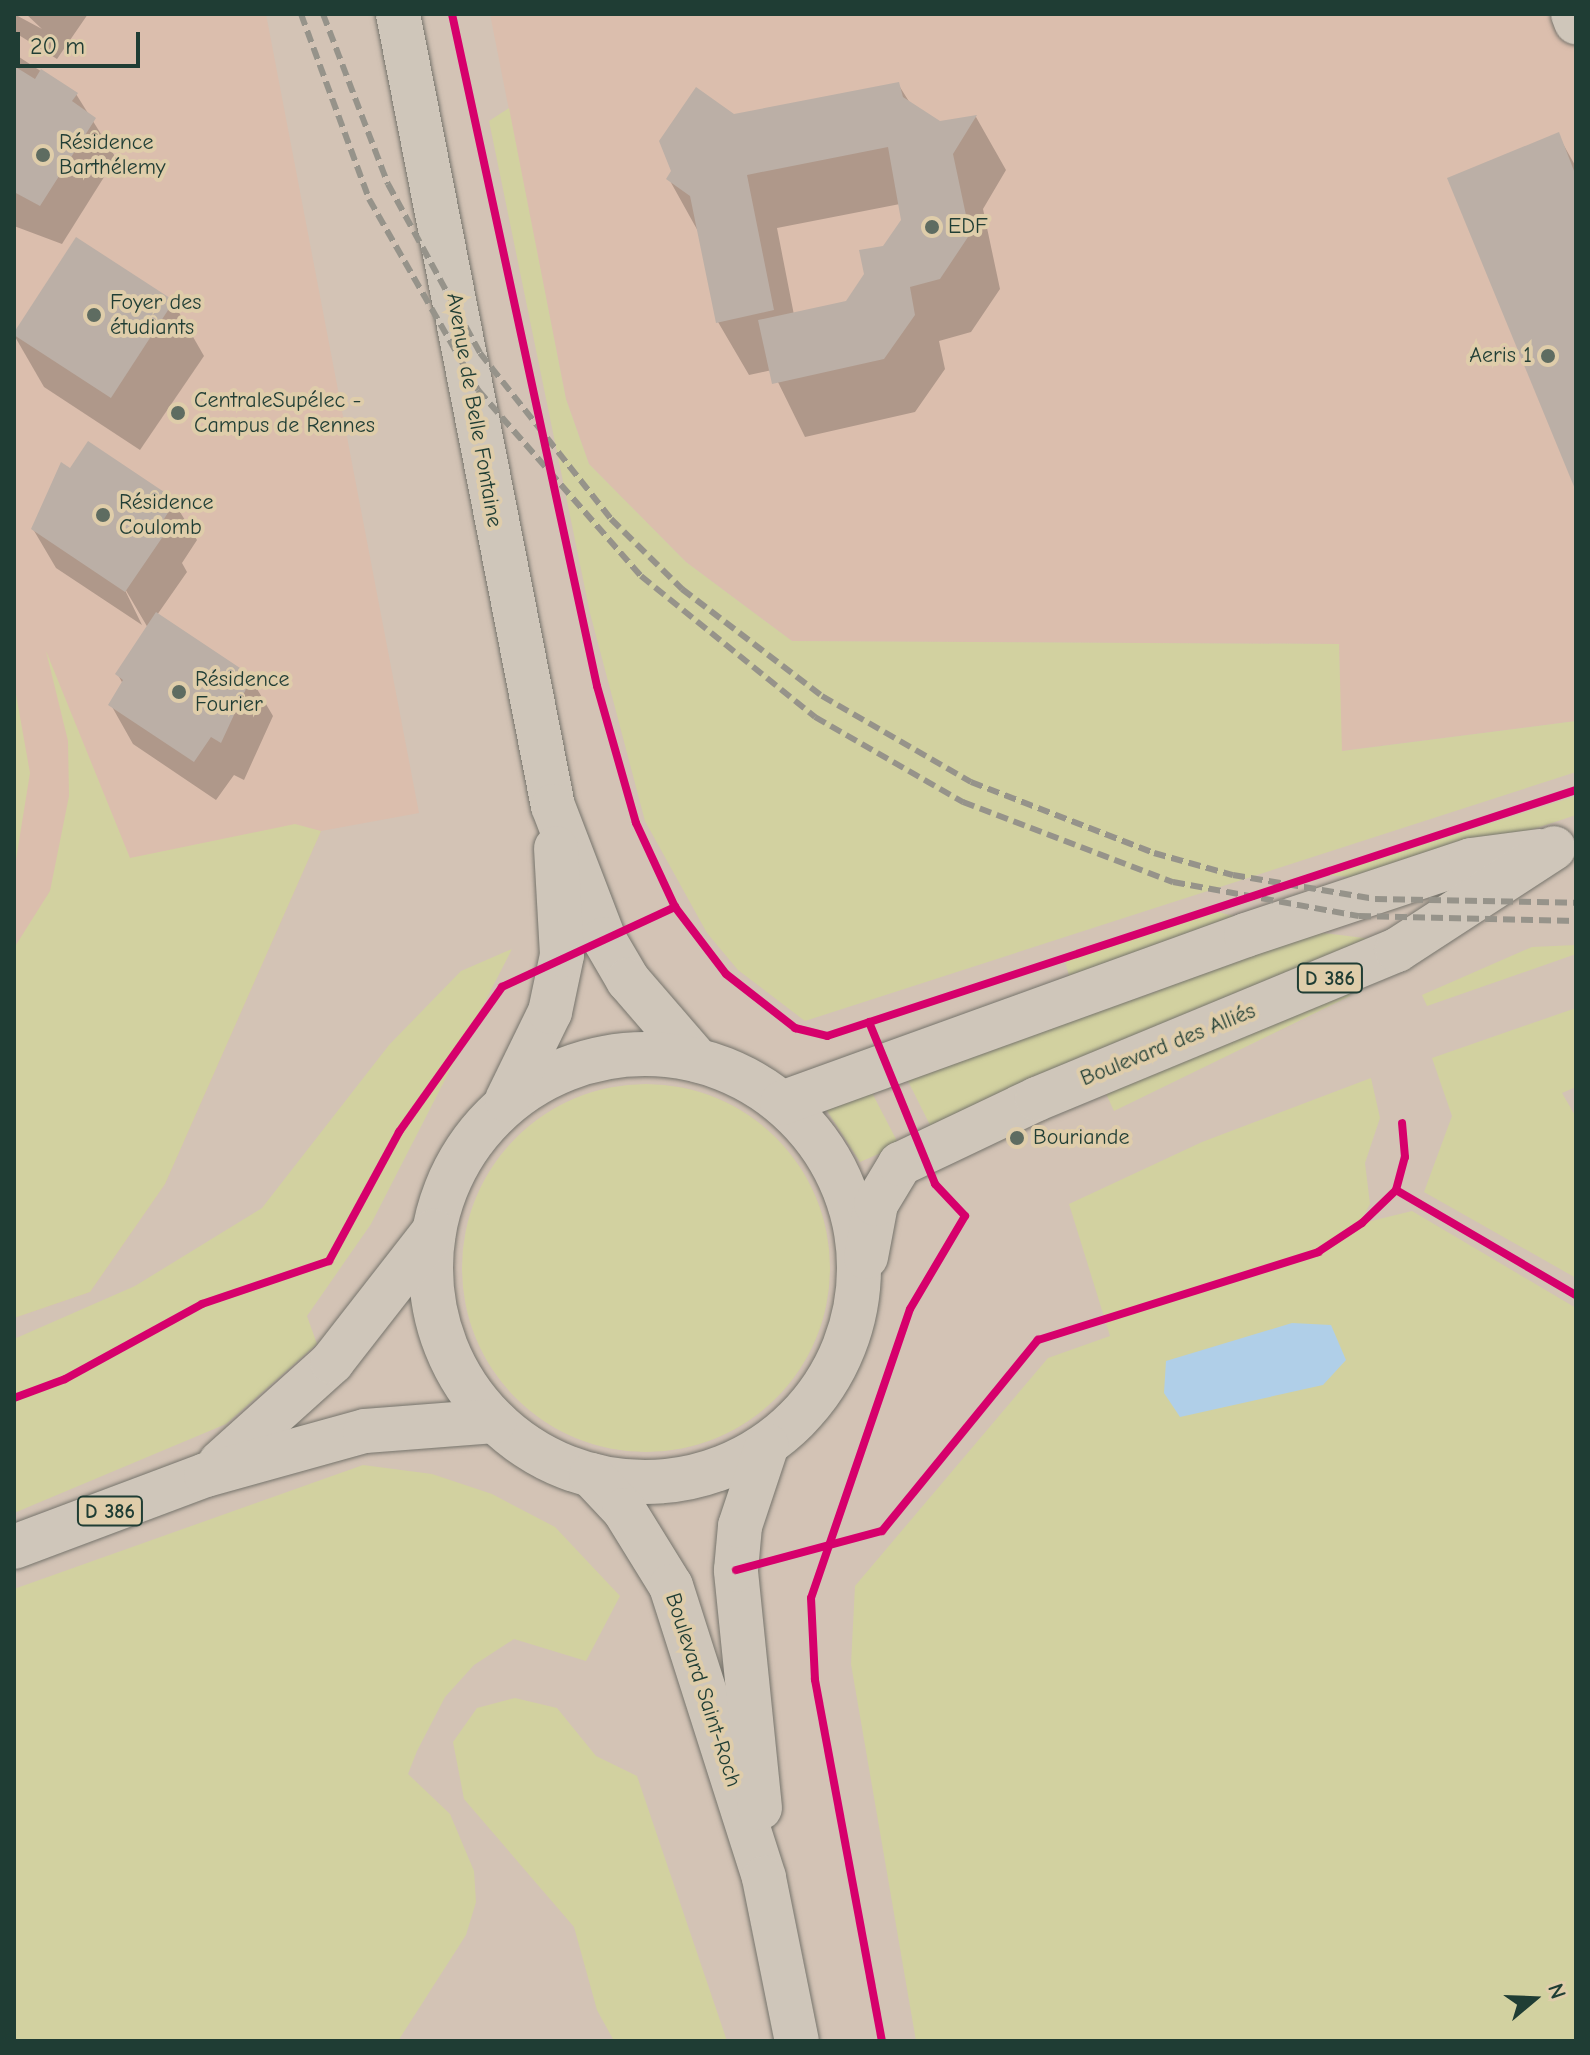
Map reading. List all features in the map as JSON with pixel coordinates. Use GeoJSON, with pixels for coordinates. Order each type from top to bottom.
{"type":"FeatureCollection","features":[{"type":"Feature","properties":{"kind":"main road","name":"Avenue de Belle Fontaine"},"geometry":{"type":"LineString","coordinates":[[398,14],[553,806],[562,955],[550,1012],[502,1107]]}},
{"type":"Feature","properties":{"kind":"main road"},"geometry":{"type":"LineString","coordinates":[[1573,14],[1576,22]]}},
{"type":"Feature","properties":{"kind":"main road","name":"Avenue de Belle Fontaine"},"geometry":{"type":"LineString","coordinates":[[553,806],[604,939],[628,980],[697,1060]]}},
{"type":"Feature","properties":{"kind":"main road","name":"Boulevard des Alliés"},"geometry":{"type":"LineString","coordinates":[[782,1103],[1426,875],[1565,845]]}},
{"type":"Feature","properties":{"kind":"main road","name":"Boulevard des Alliés"},"geometry":{"type":"LineString","coordinates":[[858,1298],[876,1204],[900,1164],[1037,1099],[1397,950],[1565,845]]}},
{"type":"Feature","properties":{"kind":"main road"},"geometry":{"type":"LineString","coordinates":[[640,1054],[697,1060],[782,1103],[836,1170],[859,1254],[858,1298],[824,1386],[767,1445],[700,1476],[626,1482],[591,1475],[524,1445],[495,1421],[448,1353],[431,1272],[434,1231],[458,1163],[502,1107],[594,1059],[640,1054]]}},
{"type":"Feature","properties":{"kind":"main road"},"geometry":{"type":"LineString","coordinates":[[206,1475],[332,1362],[434,1231]]}},
{"type":"Feature","properties":{"kind":"main road"},"geometry":{"type":"LineString","coordinates":[[206,1475],[365,1431],[495,1421]]}},
{"type":"Feature","properties":{"kind":"main road","name":"Boulevard Saint-Roch"},"geometry":{"type":"LineString","coordinates":[[764,1878],[736,1570],[740,1526],[767,1445]]}},
{"type":"Feature","properties":{"kind":"main road","name":"D 386"},"geometry":{"type":"LineString","coordinates":[[14,1547],[206,1475]]}},
{"type":"Feature","properties":{"kind":"main road","name":"Boulevard Saint-Roch"},"geometry":{"type":"LineString","coordinates":[[591,1475],[624,1510],[671,1586],[764,1878],[797,2041]]}},
{"type":"Feature","properties":{"kind":"shaded area","name":"CentraleSupélec - Campus de Rennes"},"geometry":{"type":"Polygon","coordinates":[[[14,14],[266,14],[419,813],[321,831],[165,1184],[90,1292],[14,1318],[14,14]]]}},
{"type":"Feature","properties":{"kind":"shaded area"},"geometry":{"type":"Polygon","coordinates":[[[490,14],[1576,14],[1576,721],[1341,751],[1339,644],[792,641],[686,562],[589,464],[566,399],[490,14]]]}},
{"type":"Feature","properties":{"kind":"green space"},"geometry":{"type":"Polygon","coordinates":[[[509,108],[566,399],[589,464],[686,562],[792,641],[1339,644],[1342,751],[1576,721],[1576,772],[805,1021],[738,970],[707,933],[645,821],[590,613],[489,121],[509,108]]]}},
{"type":"Feature","properties":{"kind":"green space"},"geometry":{"type":"Polygon","coordinates":[[[46,651],[130,858],[295,824],[321,831],[165,1184],[90,1292],[14,1318],[14,948],[50,891],[69,796],[68,741],[46,651]]]}},
{"type":"Feature","properties":{"kind":"green space"},"geometry":{"type":"Polygon","coordinates":[[[14,683],[30,773],[14,872],[14,683]]]}},
{"type":"Feature","properties":{"kind":"green space"},"geometry":{"type":"Polygon","coordinates":[[[1576,796],[1576,815],[1381,880],[1328,875],[1576,796]]]}},
{"type":"Feature","properties":{"kind":"green space"},"geometry":{"type":"Polygon","coordinates":[[[1218,912],[1256,922],[1070,979],[1065,961],[1218,912]]]}},
{"type":"Feature","properties":{"kind":"green space"},"geometry":{"type":"Polygon","coordinates":[[[1300,930],[1388,941],[932,1129],[905,1075],[1158,991],[1243,945],[1300,930]]]}},
{"type":"Feature","properties":{"kind":"green space"},"geometry":{"type":"Polygon","coordinates":[[[1576,945],[1576,954],[1427,1006],[1422,995],[1532,947],[1576,945]]]}},
{"type":"Feature","properties":{"kind":"green space"},"geometry":{"type":"Polygon","coordinates":[[[512,949],[371,1224],[307,1316],[317,1344],[226,1424],[14,1513],[14,1339],[135,1286],[262,1208],[389,1045],[461,971],[512,949]]]}},
{"type":"Feature","properties":{"kind":"green space"},"geometry":{"type":"Polygon","coordinates":[[[1345,982],[1350,996],[1114,1111],[1102,1085],[1345,982]]]}},
{"type":"Feature","properties":{"kind":"green space"},"geometry":{"type":"Polygon","coordinates":[[[1576,1008],[1576,1087],[1562,1093],[1576,1117],[1576,1278],[1424,1192],[1452,1116],[1432,1058],[1576,1008]]]}},
{"type":"Feature","properties":{"kind":"green space"},"geometry":{"type":"Polygon","coordinates":[[[1371,1078],[1380,1118],[1365,1163],[1370,1204],[1359,1224],[1412,1211],[1576,1308],[1576,2041],[916,2041],[851,1664],[855,1586],[1048,1358],[1110,1336],[1069,1204],[1202,1142],[1371,1078]]]}},
{"type":"Feature","properties":{"kind":"green space"},"geometry":{"type":"Polygon","coordinates":[[[646,1084],[682,1088],[716,1098],[748,1115],[776,1138],[799,1166],[816,1198],[826,1232],[830,1268],[826,1304],[816,1338],[799,1370],[776,1398],[748,1421],[716,1438],[682,1448],[646,1452],[610,1448],[576,1438],[544,1421],[516,1398],[493,1370],[476,1338],[466,1304],[462,1268],[466,1232],[476,1198],[493,1166],[516,1138],[544,1115],[576,1098],[610,1088],[646,1084]]]}},
{"type":"Feature","properties":{"kind":"green space"},"geometry":{"type":"Polygon","coordinates":[[[869,1087],[899,1145],[860,1162],[822,1103],[869,1087]]]}},
{"type":"Feature","properties":{"kind":"green space"},"geometry":{"type":"Polygon","coordinates":[[[363,1465],[432,1474],[492,1494],[555,1527],[620,1596],[586,1661],[514,1639],[474,1665],[445,1697],[417,1751],[408,1774],[450,1814],[474,1871],[476,1902],[466,1935],[398,2041],[14,2041],[14,1589],[363,1465]]]}},
{"type":"Feature","properties":{"kind":"green space"},"geometry":{"type":"Polygon","coordinates":[[[515,1698],[557,1708],[596,1756],[637,1776],[727,2041],[614,2041],[597,2010],[574,1927],[464,1799],[453,1742],[477,1708],[515,1698]]]}},
{"type":"Feature","properties":{"kind":"water"},"geometry":{"type":"Polygon","coordinates":[[[1292,1323],[1331,1325],[1346,1360],[1323,1385],[1180,1417],[1164,1393],[1166,1361],[1292,1323]]]}},
{"type":"Feature","properties":{"kind":"building","name":"Résidence Barthélemy"},"geometry":{"type":"Polygon","coordinates":[[[14,66],[35,79],[41,69],[78,93],[72,101],[96,118],[40,206],[14,192],[14,66]]]}},
{"type":"Feature","properties":{"kind":"building","name":"EDF"},"geometry":{"type":"Polygon","coordinates":[[[899,82],[903,97],[940,121],[977,115],[953,154],[970,234],[940,279],[910,287],[915,315],[884,359],[772,384],[758,320],[846,301],[864,274],[859,250],[883,246],[901,220],[888,147],[747,175],[774,310],[716,323],[690,196],[666,179],[671,171],[659,141],[696,87],[734,114],[899,82]]]}},
{"type":"Feature","properties":{"kind":"building","name":"Aeris 1"},"geometry":{"type":"Polygon","coordinates":[[[1559,132],[1576,176],[1575,489],[1447,178],[1559,132]]]}},
{"type":"Feature","properties":{"kind":"building","name":"Foyer des étudiants"},"geometry":{"type":"Polygon","coordinates":[[[76,237],[174,301],[111,398],[14,335],[76,237]]]}},
{"type":"Feature","properties":{"kind":"building","name":"Résidence Coulomb"},"geometry":{"type":"Polygon","coordinates":[[[88,441],[176,500],[159,527],[166,532],[125,592],[31,529],[61,462],[70,468],[88,441]]]}},
{"type":"Feature","properties":{"kind":"building","name":"Résidence Fourier"},"geometry":{"type":"Polygon","coordinates":[[[156,612],[252,676],[221,743],[211,737],[194,762],[108,705],[123,680],[115,674],[156,612]]]}},
{"type":"Feature","properties":{"kind":"railway"},"geometry":{"type":"LineString","coordinates":[[301,14],[369,199],[478,390],[641,576],[815,717],[963,802],[1173,882],[1359,916],[1576,921]]}},
{"type":"Feature","properties":{"kind":"railway"},"geometry":{"type":"LineString","coordinates":[[323,14],[388,184],[480,353],[611,519],[682,589],[822,696],[971,782],[1154,853],[1233,875],[1375,899],[1576,903]]}},
{"type":"Feature","properties":{"kind":"cycle path"},"geometry":{"type":"LineString","coordinates":[[14,1398],[65,1379],[202,1304],[329,1261],[399,1132],[502,987],[675,907],[636,823],[597,686],[452,14]]}},
{"type":"Feature","properties":{"kind":"cycle path"},"geometry":{"type":"LineString","coordinates":[[675,907],[726,974],[795,1028],[827,1036],[1576,790]]}},
{"type":"Feature","properties":{"kind":"cycle path"},"geometry":{"type":"LineString","coordinates":[[869,1022],[935,1184],[965,1216],[910,1309],[811,1598],[815,1680],[882,2041]]}},
{"type":"Feature","properties":{"kind":"cycle path"},"geometry":{"type":"LineString","coordinates":[[736,1570],[882,1531],[1038,1340],[1318,1252],[1362,1223],[1396,1190],[1405,1157],[1402,1123]]}},
{"type":"Feature","properties":{"kind":"cycle path"},"geometry":{"type":"LineString","coordinates":[[1396,1190],[1576,1295]]}},
{"type":"Feature","properties":{"kind":"place","name":"Résidence Barthélemy"},"geometry":{"type":"Point","coordinates":[43,155]}},
{"type":"Feature","properties":{"kind":"place","name":"EDF"},"geometry":{"type":"Point","coordinates":[932,227]}},
{"type":"Feature","properties":{"kind":"place","name":"Foyer des étudiants"},"geometry":{"type":"Point","coordinates":[94,315]}},
{"type":"Feature","properties":{"kind":"place","name":"Aeris 1"},"geometry":{"type":"Point","coordinates":[1548,356]}},
{"type":"Feature","properties":{"kind":"place","name":"CentraleSupélec - Campus de Rennes"},"geometry":{"type":"Point","coordinates":[178,413]}},
{"type":"Feature","properties":{"kind":"place","name":"Résidence Coulomb"},"geometry":{"type":"Point","coordinates":[103,515]}},
{"type":"Feature","properties":{"kind":"place","name":"Résidence Fourier"},"geometry":{"type":"Point","coordinates":[179,692]}},
{"type":"Feature","properties":{"kind":"place","name":"Bouriande"},"geometry":{"type":"Point","coordinates":[1017,1138]}}]}
